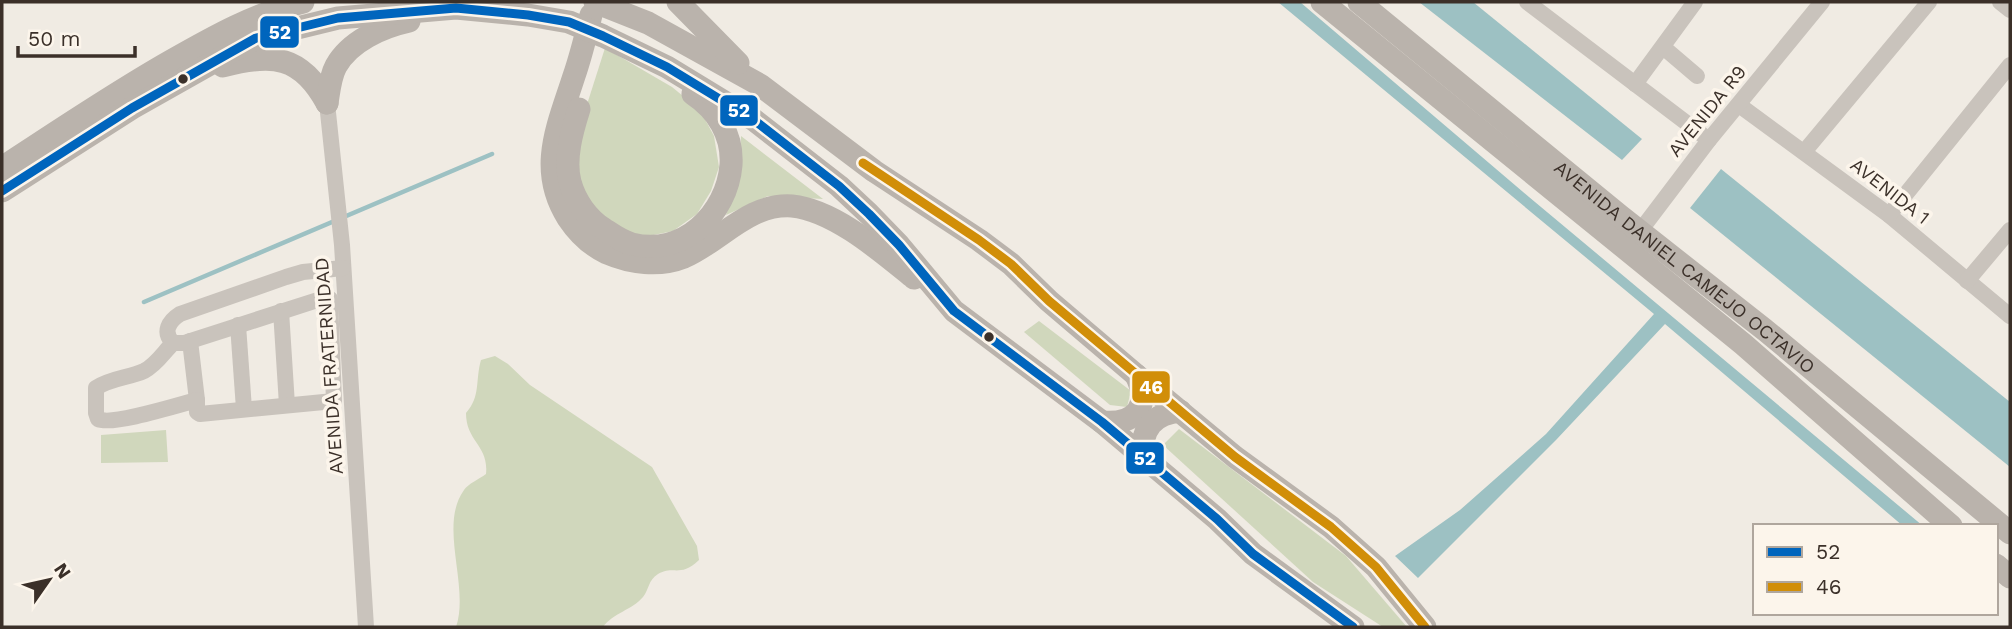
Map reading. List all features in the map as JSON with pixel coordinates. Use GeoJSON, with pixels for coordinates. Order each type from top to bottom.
{"type":"FeatureCollection","features":[{"type":"Feature","properties":{"kind":"main road"},"geometry":{"type":"LineString","coordinates":[[3,186],[96,119],[153,71],[243,21],[303,2]]}},
{"type":"Feature","properties":{"kind":"main road"},"geometry":{"type":"LineString","coordinates":[[614,42],[709,105],[721,121],[729,142],[730,176],[714,214],[680,241],[645,247],[629,243],[598,225],[583,210],[570,182],[569,160],[595,2],[648,23],[760,85],[874,171],[1011,264],[1049,301],[1235,457],[1331,527],[1377,567],[1425,627]]}},
{"type":"Feature","properties":{"kind":"main road"},"geometry":{"type":"LineString","coordinates":[[611,2],[553,142],[551,167],[562,207],[576,229],[594,247],[636,263],[662,262],[682,258],[746,217],[771,208],[793,206],[828,216],[898,265],[954,311],[1102,422],[1254,554],[1353,627]]}},
{"type":"Feature","properties":{"kind":"main road"},"geometry":{"type":"LineString","coordinates":[[678,2],[760,85]]}},
{"type":"Feature","properties":{"kind":"main road","name":"AVENIDA DANIEL CAMEJO OCTAVIO"},"geometry":{"type":"LineString","coordinates":[[1322,2],[1743,344],[1949,524]]}},
{"type":"Feature","properties":{"kind":"main road","name":"AVENIDA DANIEL CAMEJO OCTAVIO"},"geometry":{"type":"LineString","coordinates":[[1359,2],[1620,216],[1765,330],[2010,533]]}},
{"type":"Feature","properties":{"kind":"main road"},"geometry":{"type":"LineString","coordinates":[[2,160],[96,119],[132,108],[257,38],[317,23],[388,13],[456,8],[569,22],[667,67],[754,120],[839,186],[899,245],[954,311]]}},
{"type":"Feature","properties":{"kind":"main road"},"geometry":{"type":"LineString","coordinates":[[327,103],[335,66],[349,49],[376,31],[405,22],[483,10]]}},
{"type":"Feature","properties":{"kind":"main road"},"geometry":{"type":"LineString","coordinates":[[200,70],[248,59],[283,61],[317,85],[327,103]]}},
{"type":"Feature","properties":{"kind":"main road"},"geometry":{"type":"LineString","coordinates":[[1102,422],[1117,423],[1129,419],[1138,410],[1143,401],[1142,389],[1136,375]]}},
{"type":"Feature","properties":{"kind":"main road"},"geometry":{"type":"LineString","coordinates":[[1142,455],[1142,439],[1151,424],[1163,413],[1180,411]]}},
{"type":"Feature","properties":{"kind":"street"},"geometry":{"type":"LineString","coordinates":[[1527,2],[1709,140]]}},
{"type":"Feature","properties":{"kind":"street","name":"AVENIDA R9"},"geometry":{"type":"LineString","coordinates":[[1626,249],[1709,140],[1822,2]]}},
{"type":"Feature","properties":{"kind":"street"},"geometry":{"type":"LineString","coordinates":[[1804,152],[1929,2]]}},
{"type":"Feature","properties":{"kind":"street"},"geometry":{"type":"LineString","coordinates":[[2000,2],[2010,10]]}},
{"type":"Feature","properties":{"kind":"street"},"geometry":{"type":"LineString","coordinates":[[1635,84],[1662,47],[1686,5]]}},
{"type":"Feature","properties":{"kind":"street"},"geometry":{"type":"LineString","coordinates":[[1662,47],[1697,76]]}},
{"type":"Feature","properties":{"kind":"street"},"geometry":{"type":"LineString","coordinates":[[1889,215],[2010,65]]}},
{"type":"Feature","properties":{"kind":"street","name":"AVENIDA FRATERNIDAD"},"geometry":{"type":"LineString","coordinates":[[327,103],[342,245],[366,627]]}},
{"type":"Feature","properties":{"kind":"street","name":"AVENIDA 1"},"geometry":{"type":"LineString","coordinates":[[1739,105],[1889,215],[2010,316]]}},
{"type":"Feature","properties":{"kind":"street"},"geometry":{"type":"LineString","coordinates":[[1967,281],[2010,230]]}},
{"type":"Feature","properties":{"kind":"street"},"geometry":{"type":"LineString","coordinates":[[190,341],[197,412],[200,414],[335,400],[330,299],[324,297],[190,341],[173,342],[168,338],[166,330],[172,319],[180,314],[303,272],[343,268]]}},
{"type":"Feature","properties":{"kind":"street"},"geometry":{"type":"LineString","coordinates":[[281,311],[287,405]]}},
{"type":"Feature","properties":{"kind":"street"},"geometry":{"type":"LineString","coordinates":[[238,325],[244,410]]}},
{"type":"Feature","properties":{"kind":"street"},"geometry":{"type":"LineString","coordinates":[[173,342],[153,365],[144,371],[96,387],[96,413],[99,419],[104,421],[197,400]]}},
{"type":"Feature","properties":{"kind":"green space"},"geometry":{"type":"Polygon","coordinates":[[[605,48],[672,87],[700,110],[714,136],[719,167],[711,191],[697,214],[673,231],[639,238],[616,232],[581,194],[575,142],[605,48]]]}},
{"type":"Feature","properties":{"kind":"green space"},"geometry":{"type":"Polygon","coordinates":[[[741,136],[823,199],[768,196],[726,215],[740,174],[741,136]]]}},
{"type":"Feature","properties":{"kind":"green space"},"geometry":{"type":"Polygon","coordinates":[[[1039,321],[1131,391],[1127,407],[1110,405],[1024,332],[1039,321]]]}},
{"type":"Feature","properties":{"kind":"green space"},"geometry":{"type":"Polygon","coordinates":[[[495,356],[508,364],[530,385],[652,467],[697,546],[699,560],[687,569],[658,574],[639,601],[603,627],[456,627],[460,593],[454,538],[457,505],[464,490],[486,474],[484,456],[470,431],[466,413],[476,394],[481,360],[495,356]]]}},
{"type":"Feature","properties":{"kind":"green space"},"geometry":{"type":"Polygon","coordinates":[[[1179,429],[1346,556],[1407,627],[1383,627],[1313,582],[1163,445],[1179,429]]]}},
{"type":"Feature","properties":{"kind":"green space"},"geometry":{"type":"Polygon","coordinates":[[[166,430],[168,462],[101,463],[101,435],[166,430]]]}},
{"type":"Feature","properties":{"kind":"water"},"geometry":{"type":"Polygon","coordinates":[[[1278,2],[1300,2],[1921,524],[1901,524],[1665,324],[1556,440],[1418,578],[1395,556],[1460,510],[1546,434],[1654,314],[1278,2]]]}},
{"type":"Feature","properties":{"kind":"water"},"geometry":{"type":"Polygon","coordinates":[[[1419,2],[1473,2],[1642,139],[1622,160],[1419,2]]]}},
{"type":"Feature","properties":{"kind":"water"},"geometry":{"type":"Polygon","coordinates":[[[1721,169],[2010,402],[2010,467],[1690,208],[1721,169]]]}},
{"type":"Feature","properties":{"kind":"waterway"},"geometry":{"type":"LineString","coordinates":[[144,302],[492,154]]}},
{"type":"Feature","properties":{"kind":"transit line","name":"52"},"geometry":{"type":"LineString","coordinates":[[2,191],[132,108],[256,38],[338,18],[456,8],[569,22],[667,67],[754,120],[839,186],[869,214],[899,245],[954,311],[1102,422],[1217,519],[1253,554],[1353,627]]}},
{"type":"Feature","properties":{"kind":"transit line","name":"46"},"geometry":{"type":"LineString","coordinates":[[863,163],[1011,264],[1049,301],[1235,457],[1331,527],[1376,567],[1425,627]]}}]}
